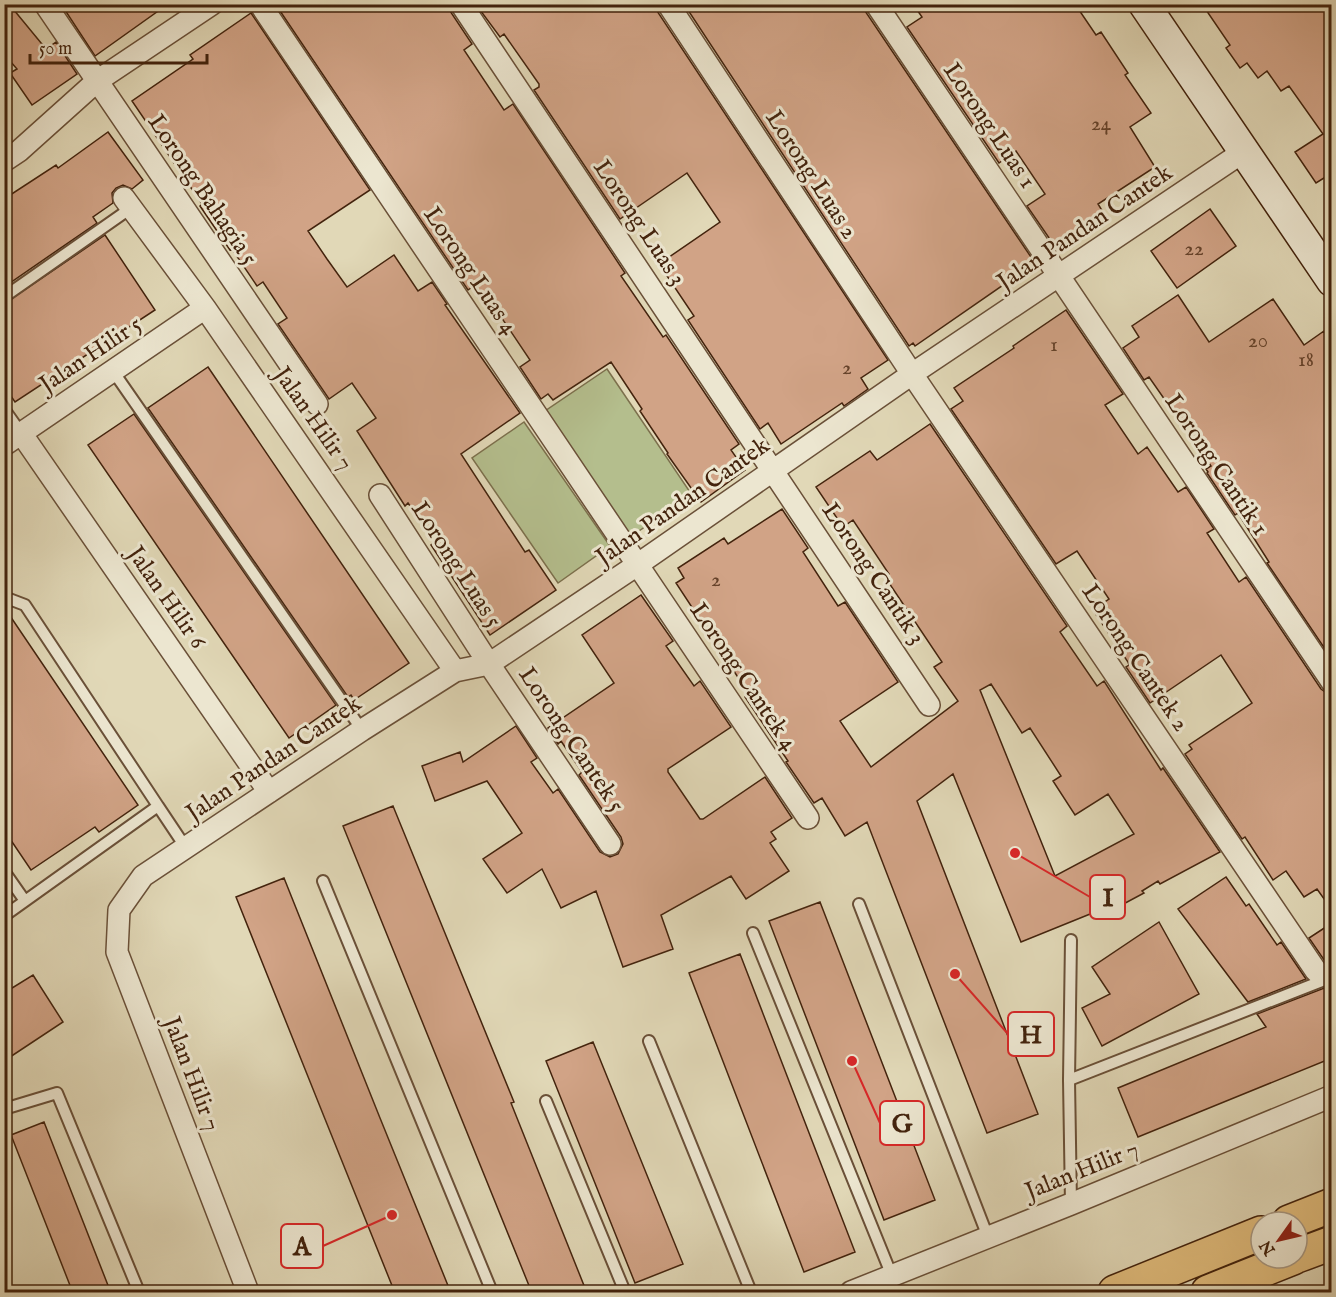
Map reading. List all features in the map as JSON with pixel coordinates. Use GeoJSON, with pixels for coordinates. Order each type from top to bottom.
{"type":"FeatureCollection","features":[{"type":"Feature","properties":{"kind":"highway"},"geometry":{"type":"LineString","coordinates":[[1309,1214],[1332,1205]]}},
{"type":"Feature","properties":{"kind":"highway"},"geometry":{"type":"LineString","coordinates":[[1115,1293],[1249,1238]]}},
{"type":"Feature","properties":{"kind":"highway"},"geometry":{"type":"LineString","coordinates":[[1309,1252],[1332,1243]]}},
{"type":"Feature","properties":{"kind":"highway"},"geometry":{"type":"LineString","coordinates":[[1208,1293],[1264,1270]]}},
{"type":"Feature","properties":{"kind":"street","name":"Lorong Bahagia 5"},"geometry":{"type":"LineString","coordinates":[[45,4],[317,404]]}},
{"type":"Feature","properties":{"kind":"street"},"geometry":{"type":"LineString","coordinates":[[4,161],[19,151],[97,81],[212,4]]}},
{"type":"Feature","properties":{"kind":"street","name":"Lorong Luas 4"},"geometry":{"type":"LineString","coordinates":[[260,4],[637,566]]}},
{"type":"Feature","properties":{"kind":"street","name":"Lorong Luas 3"},"geometry":{"type":"LineString","coordinates":[[461,4],[773,471]]}},
{"type":"Feature","properties":{"kind":"street","name":"Lorong Luas 2"},"geometry":{"type":"LineString","coordinates":[[668,4],[912,374]]}},
{"type":"Feature","properties":{"kind":"street","name":"Lorong Luas 1"},"geometry":{"type":"LineString","coordinates":[[876,4],[1059,277]]}},
{"type":"Feature","properties":{"kind":"street"},"geometry":{"type":"LineString","coordinates":[[1144,4],[1332,281]]}},
{"type":"Feature","properties":{"kind":"street","name":"Jalan Pandan Cantek"},"geometry":{"type":"LineString","coordinates":[[143,876],[455,671],[489,664],[637,566],[912,374],[1243,152]]}},
{"type":"Feature","properties":{"kind":"street","name":"Jalan Hilir 7"},"geometry":{"type":"LineString","coordinates":[[128,203],[205,308],[455,671]]}},
{"type":"Feature","properties":{"kind":"street","name":"Lorong Cantik 1"},"geometry":{"type":"LineString","coordinates":[[1059,277],[1332,682]]}},
{"type":"Feature","properties":{"kind":"street","name":"Jalan Hilir 5"},"geometry":{"type":"LineString","coordinates":[[13,439],[205,308]]}},
{"type":"Feature","properties":{"kind":"street","name":"Lorong Cantek 2"},"geometry":{"type":"LineString","coordinates":[[912,374],[1324,974]]}},
{"type":"Feature","properties":{"kind":"street","name":"Jalan Hilir 6"},"geometry":{"type":"LineString","coordinates":[[13,439],[270,792]]}},
{"type":"Feature","properties":{"kind":"street","name":"Lorong Cantik 3"},"geometry":{"type":"LineString","coordinates":[[773,471],[929,705]]}},
{"type":"Feature","properties":{"kind":"street","name":"Lorong Luas 5"},"geometry":{"type":"LineString","coordinates":[[380,495],[489,664]]}},
{"type":"Feature","properties":{"kind":"street","name":"Lorong Cantek 4"},"geometry":{"type":"LineString","coordinates":[[637,566],[808,818]]}},
{"type":"Feature","properties":{"kind":"street","name":"Lorong Cantek 5"},"geometry":{"type":"LineString","coordinates":[[489,664],[610,844]]}},
{"type":"Feature","properties":{"kind":"street","name":"Jalan Hilir 7"},"geometry":{"type":"LineString","coordinates":[[143,876],[118,910],[117,952],[248,1293]]}},
{"type":"Feature","properties":{"kind":"street","name":"Jalan Hilir 7"},"geometry":{"type":"LineString","coordinates":[[851,1293],[1332,1096]]}},
{"type":"Feature","properties":{"kind":"lane"},"geometry":{"type":"LineString","coordinates":[[4,297],[128,203]]}},
{"type":"Feature","properties":{"kind":"lane"},"geometry":{"type":"LineString","coordinates":[[113,371],[362,730]]}},
{"type":"Feature","properties":{"kind":"lane"},"geometry":{"type":"LineString","coordinates":[[4,409],[13,439]]}},
{"type":"Feature","properties":{"kind":"lane"},"geometry":{"type":"LineString","coordinates":[[4,597],[26,605],[186,848]]}},
{"type":"Feature","properties":{"kind":"lane"},"geometry":{"type":"LineString","coordinates":[[4,916],[158,806]]}},
{"type":"Feature","properties":{"kind":"lane"},"geometry":{"type":"LineString","coordinates":[[4,871],[25,901]]}},
{"type":"Feature","properties":{"kind":"lane"},"geometry":{"type":"LineString","coordinates":[[322,881],[492,1293]]}},
{"type":"Feature","properties":{"kind":"lane"},"geometry":{"type":"LineString","coordinates":[[858,904],[988,1237]]}},
{"type":"Feature","properties":{"kind":"lane"},"geometry":{"type":"LineString","coordinates":[[753,933],[892,1276]]}},
{"type":"Feature","properties":{"kind":"lane"},"geometry":{"type":"LineString","coordinates":[[1071,940],[1069,1080],[1071,1204]]}},
{"type":"Feature","properties":{"kind":"lane"},"geometry":{"type":"LineString","coordinates":[[1069,1080],[1324,974]]}},
{"type":"Feature","properties":{"kind":"lane"},"geometry":{"type":"LineString","coordinates":[[649,1041],[751,1293]]}},
{"type":"Feature","properties":{"kind":"lane"},"geometry":{"type":"LineString","coordinates":[[4,1109],[57,1093],[139,1293]]}},
{"type":"Feature","properties":{"kind":"lane"},"geometry":{"type":"LineString","coordinates":[[546,1101],[625,1293]]}},
{"type":"Feature","properties":{"kind":"green space"},"geometry":{"type":"Polygon","coordinates":[[[607,369],[692,495],[630,537],[545,411],[607,369]]]}},
{"type":"Feature","properties":{"kind":"green space"},"geometry":{"type":"Polygon","coordinates":[[[524,422],[610,546],[558,583],[472,458],[524,422]]]}},
{"type":"Feature","properties":{"kind":"building"},"geometry":{"type":"Polygon","coordinates":[[[4,4],[9,4],[46,49],[56,42],[77,74],[32,105],[10,73],[17,69],[4,54],[4,4]]]}},
{"type":"Feature","properties":{"kind":"building"},"geometry":{"type":"Polygon","coordinates":[[[61,4],[168,4],[95,56],[61,4]]]}},
{"type":"Feature","properties":{"kind":"building"},"geometry":{"type":"Polygon","coordinates":[[[448,4],[450,11],[472,44],[464,50],[504,110],[513,104],[625,273],[621,276],[663,337],[666,335],[739,444],[731,450],[745,470],[701,502],[667,454],[640,411],[642,409],[611,362],[553,400],[548,394],[541,399],[520,367],[530,360],[489,299],[486,301],[475,285],[468,290],[276,5],[448,4]]]}},
{"type":"Feature","properties":{"kind":"building"},"geometry":{"type":"Polygon","coordinates":[[[488,4],[655,4],[657,11],[888,360],[861,378],[868,389],[844,406],[842,403],[781,444],[768,423],[760,429],[688,320],[694,316],[659,264],[720,222],[687,173],[620,219],[534,90],[539,87],[539,84],[504,34],[500,37],[480,10],[488,4]]]}},
{"type":"Feature","properties":{"kind":"building"},"geometry":{"type":"Polygon","coordinates":[[[684,4],[863,4],[865,11],[1035,263],[915,346],[913,343],[909,346],[684,4]]]}},
{"type":"Feature","properties":{"kind":"building"},"geometry":{"type":"Polygon","coordinates":[[[913,4],[1075,4],[1096,35],[1101,32],[1128,73],[1125,75],[1151,113],[1130,127],[1155,167],[1098,204],[1106,217],[1056,248],[1027,206],[1045,194],[1016,151],[999,163],[907,27],[922,17],[913,4]]]}},
{"type":"Feature","properties":{"kind":"building"},"geometry":{"type":"Polygon","coordinates":[[[1202,4],[1332,4],[1332,173],[1316,183],[1295,152],[1323,134],[1289,86],[1281,91],[1267,71],[1258,78],[1247,63],[1240,68],[1226,48],[1230,45],[1202,4]]]}},
{"type":"Feature","properties":{"kind":"building"},"geometry":{"type":"Polygon","coordinates":[[[251,13],[370,190],[308,231],[347,287],[394,255],[418,291],[432,282],[447,304],[445,305],[520,413],[461,454],[525,552],[529,550],[556,590],[490,635],[431,545],[435,542],[408,503],[405,506],[357,431],[376,418],[352,383],[329,399],[278,324],[287,318],[263,282],[257,286],[232,249],[230,250],[200,206],[202,204],[132,101],[193,59],[190,55],[251,13]]]}},
{"type":"Feature","properties":{"kind":"building"},"geometry":{"type":"Polygon","coordinates":[[[108,132],[143,180],[132,189],[123,185],[116,188],[112,193],[113,203],[93,217],[97,223],[4,287],[4,199],[56,165],[58,168],[108,132]]]}},
{"type":"Feature","properties":{"kind":"building"},"geometry":{"type":"Polygon","coordinates":[[[1210,209],[1236,246],[1177,288],[1151,251],[1210,209]]]}},
{"type":"Feature","properties":{"kind":"building"},"geometry":{"type":"Polygon","coordinates":[[[105,235],[155,310],[15,402],[4,386],[4,304],[105,235]]]}},
{"type":"Feature","properties":{"kind":"building"},"geometry":{"type":"Polygon","coordinates":[[[1178,295],[1209,342],[1273,299],[1304,345],[1324,331],[1332,343],[1332,645],[1325,649],[1267,563],[1269,562],[1238,513],[1235,515],[1207,473],[1206,469],[1211,466],[1149,377],[1144,380],[1123,348],[1139,337],[1132,326],[1178,295]]]}},
{"type":"Feature","properties":{"kind":"building"},"geometry":{"type":"Polygon","coordinates":[[[1066,310],[1123,394],[1105,405],[1138,454],[1147,447],[1178,492],[1186,487],[1214,529],[1207,533],[1239,582],[1246,577],[1321,689],[1332,697],[1332,910],[1317,889],[1304,897],[1286,871],[1273,880],[1245,837],[1242,839],[1185,754],[1192,749],[1189,745],[1252,703],[1221,655],[1150,703],[1126,667],[1129,665],[1128,662],[1093,610],[1109,599],[1077,551],[1056,564],[951,409],[963,401],[954,388],[1066,310]]]}},
{"type":"Feature","properties":{"kind":"building"},"geometry":{"type":"Polygon","coordinates":[[[208,367],[409,663],[354,700],[351,695],[348,697],[148,408],[208,367]]]}},
{"type":"Feature","properties":{"kind":"building"},"geometry":{"type":"Polygon","coordinates":[[[134,414],[336,705],[289,738],[88,445],[134,414]]]}},
{"type":"Feature","properties":{"kind":"building"},"geometry":{"type":"Polygon","coordinates":[[[930,424],[1067,626],[1060,632],[1097,686],[1104,681],[1161,770],[1163,768],[1220,852],[1160,884],[1158,881],[1142,891],[1144,893],[1103,915],[1100,910],[1021,942],[953,774],[917,801],[1038,1114],[987,1133],[867,822],[845,836],[822,798],[814,803],[745,697],[749,694],[676,583],[684,578],[678,568],[724,538],[728,544],[782,509],[808,548],[803,552],[838,606],[845,602],[898,682],[840,721],[871,767],[958,701],[934,667],[942,662],[885,577],[889,574],[853,520],[843,527],[816,487],[870,451],[877,460],[930,424]],[[991,684],[980,690],[1055,876],[1134,834],[1108,794],[1075,815],[1053,781],[1061,776],[1030,728],[1022,733],[991,684]]]}},
{"type":"Feature","properties":{"kind":"building"},"geometry":{"type":"Polygon","coordinates":[[[641,595],[673,641],[666,646],[694,686],[700,681],[731,727],[668,769],[668,772],[700,819],[765,777],[792,818],[771,832],[776,839],[770,843],[789,871],[746,899],[731,876],[661,915],[673,949],[623,967],[596,891],[561,908],[542,869],[507,893],[483,859],[522,833],[487,781],[435,801],[422,766],[460,752],[463,762],[516,726],[537,758],[531,762],[553,793],[558,789],[600,852],[610,857],[618,854],[623,844],[621,837],[579,775],[582,772],[561,741],[558,744],[548,728],[614,683],[582,635],[641,595]]]}},
{"type":"Feature","properties":{"kind":"building"},"geometry":{"type":"Polygon","coordinates":[[[4,607],[138,805],[99,832],[95,827],[31,870],[4,830],[4,607]]]}},
{"type":"Feature","properties":{"kind":"building"},"geometry":{"type":"Polygon","coordinates":[[[393,806],[514,1102],[511,1103],[587,1293],[532,1293],[343,826],[393,806]]]}},
{"type":"Feature","properties":{"kind":"building"},"geometry":{"type":"Polygon","coordinates":[[[1226,877],[1246,906],[1249,904],[1277,945],[1281,942],[1306,979],[1248,1002],[1178,909],[1226,877]]]}},
{"type":"Feature","properties":{"kind":"building"},"geometry":{"type":"Polygon","coordinates":[[[284,878],[451,1293],[395,1293],[236,897],[284,878]]]}},
{"type":"Feature","properties":{"kind":"building"},"geometry":{"type":"Polygon","coordinates":[[[820,902],[935,1200],[884,1220],[769,921],[820,902]]]}},
{"type":"Feature","properties":{"kind":"building"},"geometry":{"type":"Polygon","coordinates":[[[1159,922],[1199,994],[1102,1046],[1082,1008],[1110,994],[1092,967],[1159,922]]]}},
{"type":"Feature","properties":{"kind":"building"},"geometry":{"type":"Polygon","coordinates":[[[1332,923],[1332,970],[1329,970],[1309,938],[1332,923]]]}},
{"type":"Feature","properties":{"kind":"building"},"geometry":{"type":"Polygon","coordinates":[[[740,954],[855,1252],[804,1272],[689,973],[740,954]]]}},
{"type":"Feature","properties":{"kind":"building"},"geometry":{"type":"Polygon","coordinates":[[[33,975],[63,1022],[4,1061],[4,993],[33,975]]]}},
{"type":"Feature","properties":{"kind":"building"},"geometry":{"type":"Polygon","coordinates":[[[1332,985],[1332,1058],[1138,1137],[1118,1088],[1266,1027],[1257,1014],[1332,985]]]}},
{"type":"Feature","properties":{"kind":"building"},"geometry":{"type":"Polygon","coordinates":[[[593,1042],[683,1264],[635,1283],[546,1061],[593,1042]]]}},
{"type":"Feature","properties":{"kind":"building"},"geometry":{"type":"Polygon","coordinates":[[[44,1122],[111,1293],[73,1293],[11,1135],[44,1122]]]}},
{"type":"Feature","properties":{"kind":"place","name":"I"},"geometry":{"type":"Point","coordinates":[1015,853]}},
{"type":"Feature","properties":{"kind":"place","name":"H"},"geometry":{"type":"Point","coordinates":[955,974]}},
{"type":"Feature","properties":{"kind":"place","name":"G"},"geometry":{"type":"Point","coordinates":[852,1061]}},
{"type":"Feature","properties":{"kind":"place","name":"A"},"geometry":{"type":"Point","coordinates":[392,1215]}}]}
